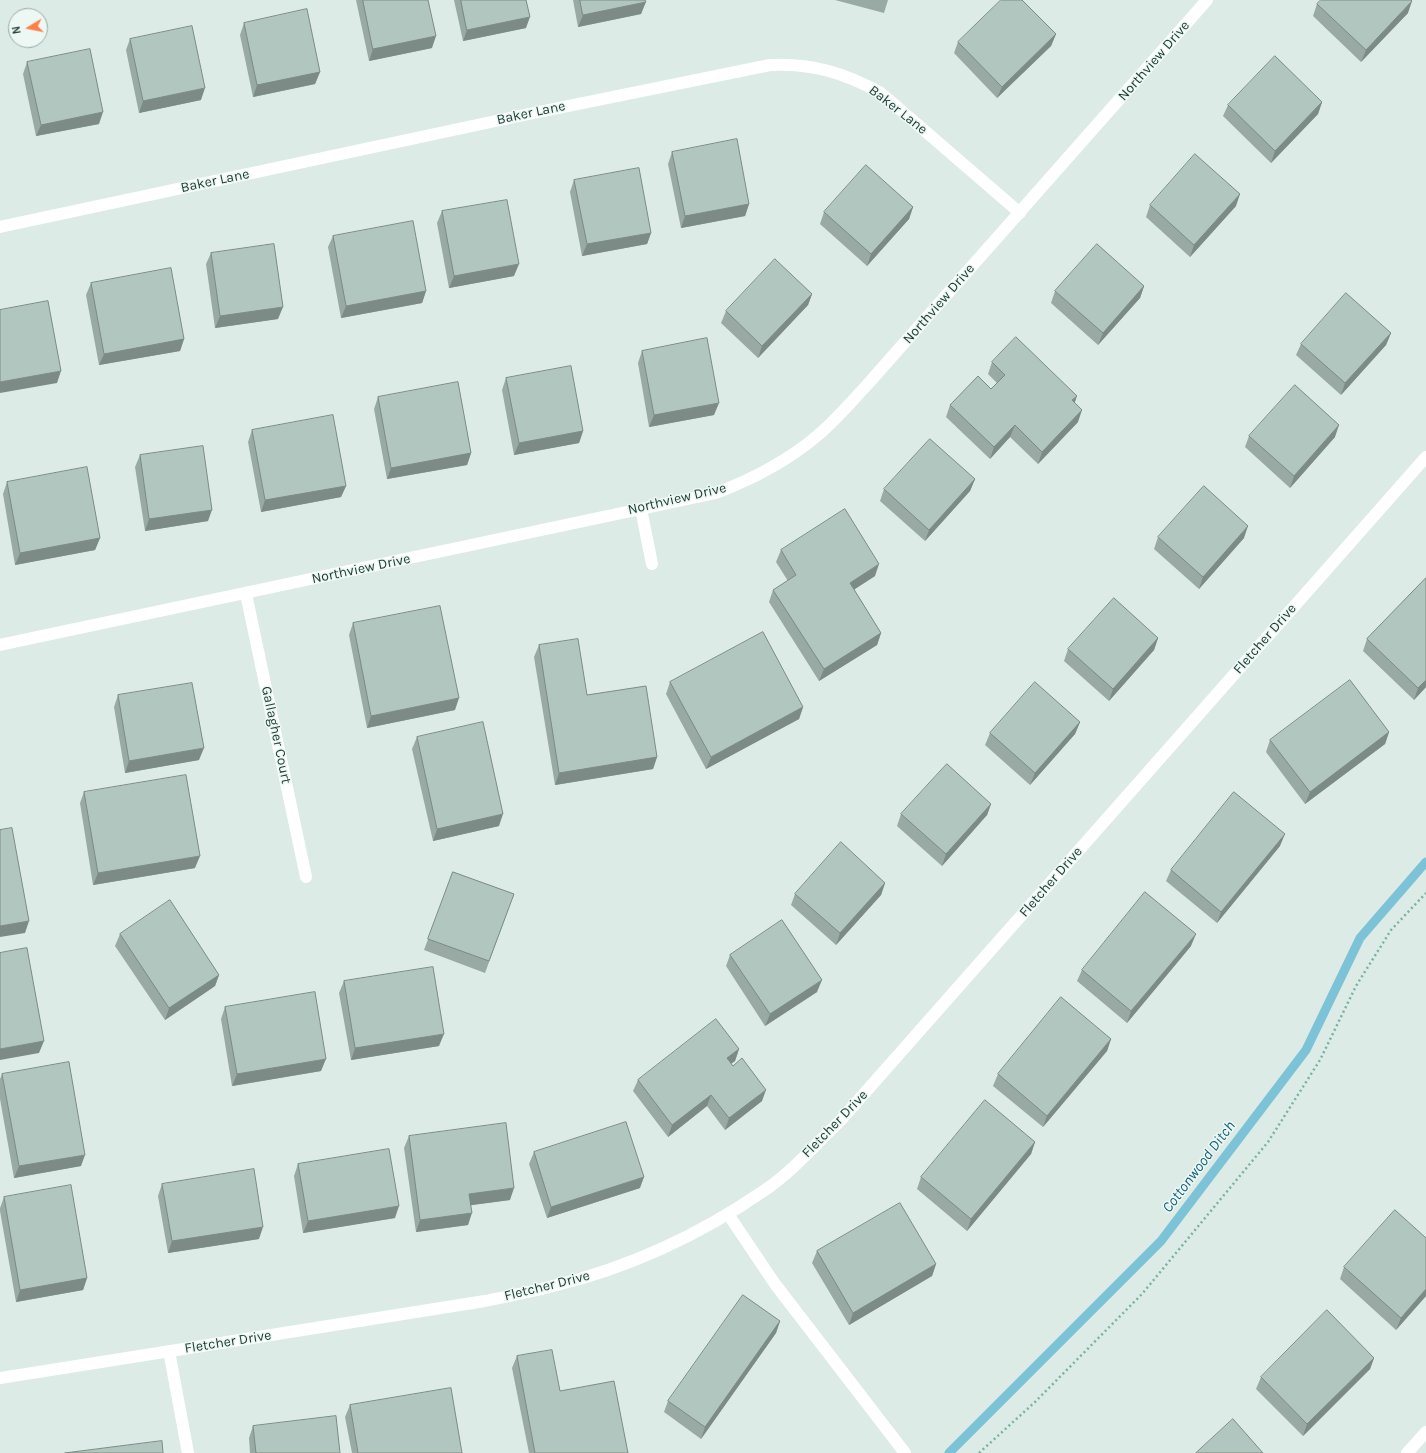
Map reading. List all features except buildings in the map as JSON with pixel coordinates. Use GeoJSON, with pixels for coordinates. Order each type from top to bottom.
{"type":"FeatureCollection","features":[{"type":"Feature","properties":{"kind":"street","name":"Northview Drive"},"geometry":{"type":"LineString","coordinates":[[0,645],[716,493],[750,480],[778,464],[818,436],[867,385],[1207,0]]}},
{"type":"Feature","properties":{"kind":"street","name":"Baker Lane"},"geometry":{"type":"LineString","coordinates":[[0,227],[526,114],[770,64],[819,67],[858,80],[881,93],[1020,213]]}},
{"type":"Feature","properties":{"kind":"street","name":"Fletcher Drive"},"geometry":{"type":"LineString","coordinates":[[0,1378],[477,1302],[554,1286],[596,1274],[663,1249],[728,1214],[766,1190],[804,1157],[840,1120],[1426,457]]}},
{"type":"Feature","properties":{"kind":"street"},"geometry":{"type":"LineString","coordinates":[[641,509],[652,564]]}},
{"type":"Feature","properties":{"kind":"street","name":"Gallagher Court"},"geometry":{"type":"LineString","coordinates":[[246,594],[306,876]]}},
{"type":"Feature","properties":{"kind":"street"},"geometry":{"type":"LineString","coordinates":[[728,1214],[775,1284],[905,1453]]}},
{"type":"Feature","properties":{"kind":"street"},"geometry":{"type":"LineString","coordinates":[[169,1351],[188,1453]]}},
{"type":"Feature","properties":{"kind":"street"},"geometry":{"type":"LineString","coordinates":[[1407,1453],[1426,1432]]}},
{"type":"Feature","properties":{"kind":"path"},"geometry":{"type":"LineString","coordinates":[[979,1453],[1035,1402],[1142,1294],[1268,1142],[1320,1060],[1356,986],[1391,930],[1426,893]]}},
{"type":"Feature","properties":{"kind":"waterway","name":"Cottonwood Ditch"},"geometry":{"type":"LineString","coordinates":[[949,1453],[1161,1241],[1306,1050],[1360,938],[1426,862]]}}]}
